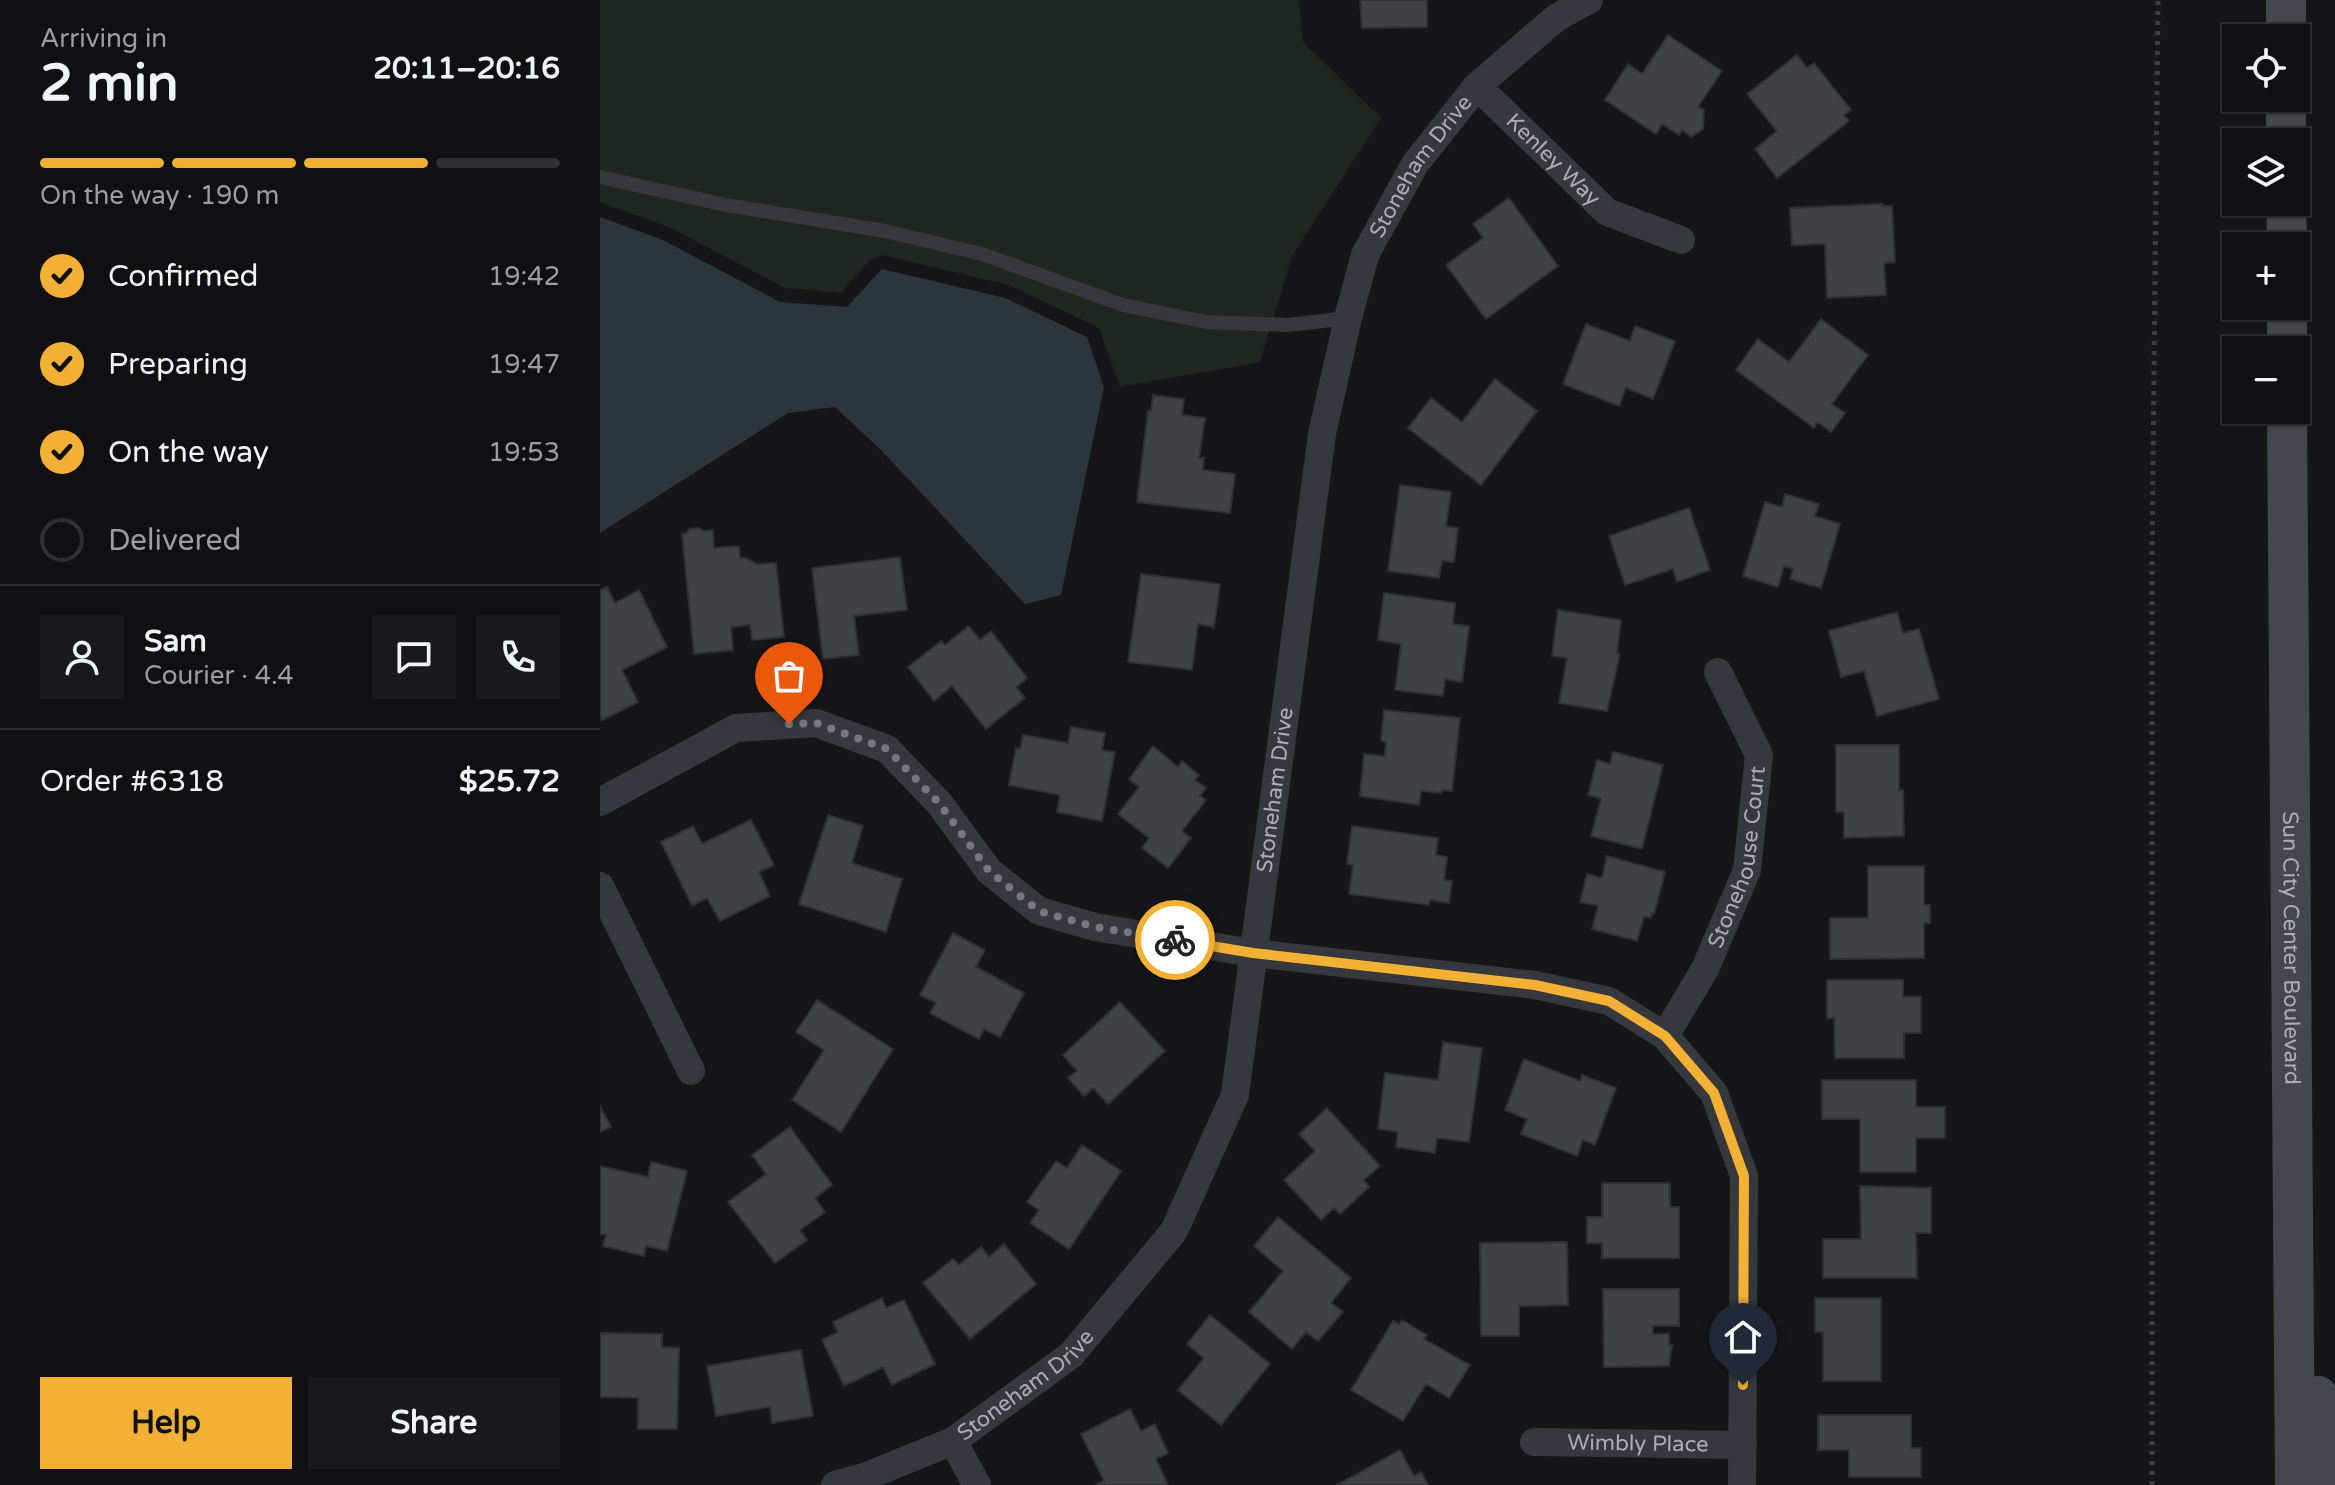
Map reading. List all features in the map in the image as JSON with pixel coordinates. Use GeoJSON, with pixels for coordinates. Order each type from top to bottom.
{"type":"FeatureCollection","features":[{"type":"Feature","properties":{"kind":"main road"},"geometry":{"type":"LineString","coordinates":[[2286,0],[2286,24]]}},
{"type":"Feature","properties":{"kind":"main road","name":"Sun City Center Boulevard"},"geometry":{"type":"LineString","coordinates":[[2287,424],[2295,1485]]}},
{"type":"Feature","properties":{"kind":"main road"},"geometry":{"type":"LineString","coordinates":[[2290,967],[2315,1074],[2319,1427],[2328,1482],[2333,1485]]}},
{"type":"Feature","properties":{"kind":"street","name":"Stoneham Drive"},"geometry":{"type":"LineString","coordinates":[[835,1485],[867,1476],[953,1441],[1071,1355],[1174,1231],[1235,1095],[1322,434],[1365,255],[1415,164],[1477,86],[1556,18],[1589,0]]}},
{"type":"Feature","properties":{"kind":"street","name":"Kenley Way"},"geometry":{"type":"LineString","coordinates":[[1477,86],[1607,212],[1681,240]]}},
{"type":"Feature","properties":{"kind":"street","name":"Stonehouse Court"},"geometry":{"type":"LineString","coordinates":[[1665,1036],[1705,969],[1747,870],[1759,755],[1718,672]]}},
{"type":"Feature","properties":{"kind":"street"},"geometry":{"type":"LineString","coordinates":[[600,802],[736,728],[816,723],[887,749],[939,803],[989,871],[1039,911],[1095,927],[1253,953],[1535,985],[1609,1001],[1665,1036],[1714,1093],[1744,1176],[1742,1485]]}},
{"type":"Feature","properties":{"kind":"street"},"geometry":{"type":"LineString","coordinates":[[600,886],[691,1071]]}},
{"type":"Feature","properties":{"kind":"street"},"geometry":{"type":"LineString","coordinates":[[953,1441],[977,1485]]}},
{"type":"Feature","properties":{"kind":"street","name":"Wimbly Place"},"geometry":{"type":"LineString","coordinates":[[1534,1442],[1743,1445]]}},
{"type":"Feature","properties":{"kind":"lane"},"geometry":{"type":"LineString","coordinates":[[600,177],[726,205],[885,231],[982,254],[1123,305],[1207,322],[1288,325],[1348,318]]}},
{"type":"Feature","properties":{"kind":"path"},"geometry":{"type":"LineString","coordinates":[[2152,1485],[2152,559],[2158,0]]}},
{"type":"Feature","properties":{"kind":"shaded area"},"geometry":{"type":"Polygon","coordinates":[[[600,0],[1299,0],[1303,42],[1381,118],[1292,256],[1260,362],[1120,387],[1099,328],[1009,285],[882,255],[870,260],[841,293],[785,288],[671,228],[600,202],[600,0]]]}},
{"type":"Feature","properties":{"kind":"shaded area"},"geometry":{"type":"Polygon","coordinates":[[[600,217],[663,240],[780,302],[847,307],[882,269],[1005,298],[1087,337],[1104,387],[1061,595],[1025,604],[882,451],[835,407],[788,413],[600,533],[600,217]]]}},
{"type":"Feature","properties":{"kind":"building"},"geometry":{"type":"Polygon","coordinates":[[[1360,0],[1427,0],[1427,27],[1362,28],[1360,0]]]}},
{"type":"Feature","properties":{"kind":"building"},"geometry":{"type":"Polygon","coordinates":[[[1668,35],[1722,71],[1698,107],[1704,110],[1703,129],[1691,137],[1682,130],[1679,135],[1662,124],[1656,134],[1605,100],[1628,64],[1642,74],[1668,35]]]}},
{"type":"Feature","properties":{"kind":"building"},"geometry":{"type":"Polygon","coordinates":[[[1797,55],[1807,68],[1814,63],[1851,110],[1844,115],[1849,121],[1777,178],[1755,149],[1777,131],[1747,94],[1797,55]]]}},
{"type":"Feature","properties":{"kind":"building"},"geometry":{"type":"Polygon","coordinates":[[[1509,198],[1558,266],[1486,319],[1446,265],[1483,238],[1473,224],[1509,198]]]}},
{"type":"Feature","properties":{"kind":"building"},"geometry":{"type":"Polygon","coordinates":[[[1892,206],[1895,262],[1884,263],[1886,295],[1827,298],[1825,244],[1792,245],[1790,208],[1892,206]]]}},
{"type":"Feature","properties":{"kind":"building"},"geometry":{"type":"Polygon","coordinates":[[[1821,319],[1868,355],[1832,404],[1845,413],[1831,432],[1817,422],[1814,428],[1736,370],[1758,339],[1789,362],[1821,319]]]}},
{"type":"Feature","properties":{"kind":"building"},"geometry":{"type":"Polygon","coordinates":[[[1586,324],[1630,341],[1635,326],[1675,341],[1653,399],[1626,388],[1619,406],[1563,384],[1586,324]]]}},
{"type":"Feature","properties":{"kind":"building"},"geometry":{"type":"Polygon","coordinates":[[[1495,379],[1537,411],[1481,485],[1408,428],[1431,398],[1462,422],[1495,379]]]}},
{"type":"Feature","properties":{"kind":"building"},"geometry":{"type":"Polygon","coordinates":[[[1153,395],[1184,399],[1182,415],[1205,418],[1199,458],[1204,458],[1203,470],[1235,474],[1230,513],[1137,502],[1148,411],[1151,411],[1153,395]]]}},
{"type":"Feature","properties":{"kind":"building"},"geometry":{"type":"Polygon","coordinates":[[[1400,485],[1451,492],[1446,526],[1458,528],[1454,562],[1442,561],[1439,578],[1388,571],[1400,485]]]}},
{"type":"Feature","properties":{"kind":"building"},"geometry":{"type":"Polygon","coordinates":[[[1785,494],[1819,504],[1815,516],[1840,524],[1821,588],[1790,579],[1793,569],[1784,566],[1778,587],[1743,576],[1765,502],[1782,507],[1785,494]]]}},
{"type":"Feature","properties":{"kind":"building"},"geometry":{"type":"Polygon","coordinates":[[[1689,508],[1710,570],[1677,582],[1673,569],[1625,585],[1609,536],[1689,508]]]}},
{"type":"Feature","properties":{"kind":"building"},"geometry":{"type":"Polygon","coordinates":[[[699,528],[713,530],[714,548],[739,546],[740,558],[757,564],[776,563],[784,637],[752,640],[750,625],[731,627],[733,650],[694,654],[682,534],[699,528]]]}},
{"type":"Feature","properties":{"kind":"building"},"geometry":{"type":"Polygon","coordinates":[[[900,557],[907,610],[854,616],[859,655],[823,659],[812,568],[900,557]]]}},
{"type":"Feature","properties":{"kind":"building"},"geometry":{"type":"Polygon","coordinates":[[[1141,574],[1220,584],[1214,627],[1198,624],[1192,670],[1128,662],[1141,574]]]}},
{"type":"Feature","properties":{"kind":"building"},"geometry":{"type":"Polygon","coordinates":[[[607,587],[615,603],[639,590],[667,647],[622,670],[638,702],[602,720],[600,590],[607,587]]]}},
{"type":"Feature","properties":{"kind":"building"},"geometry":{"type":"Polygon","coordinates":[[[1384,593],[1455,603],[1453,624],[1469,626],[1462,682],[1445,679],[1443,696],[1395,690],[1401,644],[1378,640],[1384,593]]]}},
{"type":"Feature","properties":{"kind":"building"},"geometry":{"type":"Polygon","coordinates":[[[1558,610],[1621,620],[1617,653],[1620,654],[1607,711],[1559,703],[1567,658],[1552,656],[1558,610]]]}},
{"type":"Feature","properties":{"kind":"building"},"geometry":{"type":"Polygon","coordinates":[[[1897,612],[1903,633],[1919,629],[1939,699],[1877,716],[1864,671],[1841,677],[1829,631],[1897,612]]]}},
{"type":"Feature","properties":{"kind":"building"},"geometry":{"type":"Polygon","coordinates":[[[969,626],[980,640],[991,631],[1027,678],[1016,687],[1025,698],[986,729],[952,686],[934,701],[908,667],[941,641],[945,645],[969,626]]]}},
{"type":"Feature","properties":{"kind":"building"},"geometry":{"type":"Polygon","coordinates":[[[1384,710],[1460,718],[1452,791],[1421,791],[1419,805],[1360,796],[1364,754],[1385,756],[1386,742],[1381,741],[1384,710]]]}},
{"type":"Feature","properties":{"kind":"building"},"geometry":{"type":"Polygon","coordinates":[[[1071,727],[1105,733],[1102,750],[1115,752],[1102,821],[1057,812],[1060,795],[1009,785],[1016,748],[1020,749],[1023,735],[1068,743],[1071,727]]]}},
{"type":"Feature","properties":{"kind":"building"},"geometry":{"type":"Polygon","coordinates":[[[1836,745],[1899,745],[1899,790],[1903,790],[1904,836],[1844,838],[1844,812],[1836,812],[1836,745]]]}},
{"type":"Feature","properties":{"kind":"building"},"geometry":{"type":"Polygon","coordinates":[[[1153,746],[1178,767],[1182,761],[1199,775],[1195,780],[1206,788],[1200,796],[1206,800],[1182,831],[1191,838],[1168,868],[1142,848],[1149,838],[1118,814],[1139,787],[1129,779],[1153,746]]]}},
{"type":"Feature","properties":{"kind":"building"},"geometry":{"type":"Polygon","coordinates":[[[1613,752],[1663,765],[1642,849],[1591,836],[1601,799],[1588,795],[1597,760],[1610,764],[1613,752]]]}},
{"type":"Feature","properties":{"kind":"building"},"geometry":{"type":"Polygon","coordinates":[[[828,815],[863,826],[852,863],[902,879],[886,932],[799,904],[828,815]]]}},
{"type":"Feature","properties":{"kind":"building"},"geometry":{"type":"Polygon","coordinates":[[[751,820],[774,865],[759,872],[770,896],[720,921],[707,898],[692,906],[661,842],[693,826],[702,844],[751,820]]]}},
{"type":"Feature","properties":{"kind":"building"},"geometry":{"type":"Polygon","coordinates":[[[1352,826],[1438,838],[1436,855],[1447,857],[1444,880],[1452,881],[1449,903],[1430,900],[1429,905],[1349,894],[1353,865],[1347,864],[1352,826]]]}},
{"type":"Feature","properties":{"kind":"building"},"geometry":{"type":"Polygon","coordinates":[[[1607,856],[1665,872],[1654,914],[1651,918],[1644,916],[1637,941],[1592,929],[1598,906],[1580,902],[1587,874],[1602,878],[1607,856]]]}},
{"type":"Feature","properties":{"kind":"building"},"geometry":{"type":"Polygon","coordinates":[[[1868,866],[1924,866],[1924,905],[1930,905],[1930,923],[1924,923],[1924,958],[1830,959],[1830,918],[1868,918],[1868,866]]]}},
{"type":"Feature","properties":{"kind":"building"},"geometry":{"type":"Polygon","coordinates":[[[953,933],[985,950],[976,967],[1024,993],[1000,1037],[984,1029],[979,1039],[930,1013],[936,1003],[920,995],[953,933]]]}},
{"type":"Feature","properties":{"kind":"building"},"geometry":{"type":"Polygon","coordinates":[[[1827,980],[1903,980],[1903,997],[1921,997],[1921,1033],[1904,1033],[1904,1058],[1835,1058],[1834,1018],[1827,1018],[1827,980]]]}},
{"type":"Feature","properties":{"kind":"building"},"geometry":{"type":"Polygon","coordinates":[[[817,1000],[893,1049],[841,1132],[792,1100],[824,1050],[796,1032],[817,1000]]]}},
{"type":"Feature","properties":{"kind":"building"},"geometry":{"type":"Polygon","coordinates":[[[1120,1002],[1165,1051],[1108,1104],[1093,1088],[1084,1096],[1068,1078],[1077,1071],[1063,1055],[1120,1002]]]}},
{"type":"Feature","properties":{"kind":"building"},"geometry":{"type":"Polygon","coordinates":[[[1443,1042],[1482,1048],[1469,1142],[1437,1138],[1435,1153],[1396,1147],[1398,1132],[1378,1129],[1385,1073],[1438,1080],[1443,1042]]]}},
{"type":"Feature","properties":{"kind":"building"},"geometry":{"type":"Polygon","coordinates":[[[1524,1059],[1580,1081],[1582,1075],[1616,1088],[1595,1145],[1583,1140],[1577,1156],[1521,1134],[1527,1119],[1505,1110],[1524,1059]]]}},
{"type":"Feature","properties":{"kind":"building"},"geometry":{"type":"Polygon","coordinates":[[[1822,1080],[1916,1080],[1916,1107],[1945,1107],[1945,1138],[1916,1138],[1916,1172],[1860,1172],[1860,1119],[1822,1119],[1822,1080]]]}},
{"type":"Feature","properties":{"kind":"building"},"geometry":{"type":"Polygon","coordinates":[[[600,1106],[611,1127],[600,1132],[600,1106]]]}},
{"type":"Feature","properties":{"kind":"building"},"geometry":{"type":"Polygon","coordinates":[[[1327,1108],[1380,1166],[1364,1180],[1369,1187],[1340,1214],[1334,1208],[1321,1220],[1284,1180],[1315,1151],[1299,1134],[1327,1108]]]}},
{"type":"Feature","properties":{"kind":"building"},"geometry":{"type":"Polygon","coordinates":[[[790,1127],[832,1185],[815,1198],[825,1212],[800,1230],[807,1240],[775,1263],[728,1202],[766,1174],[752,1155],[790,1127]]]}},
{"type":"Feature","properties":{"kind":"building"},"geometry":{"type":"Polygon","coordinates":[[[1082,1145],[1121,1171],[1069,1249],[1030,1223],[1039,1210],[1027,1202],[1056,1161],[1067,1168],[1082,1145]]]}},
{"type":"Feature","properties":{"kind":"building"},"geometry":{"type":"Polygon","coordinates":[[[651,1162],[687,1171],[667,1251],[646,1246],[644,1256],[603,1246],[606,1235],[600,1234],[600,1166],[648,1177],[651,1162]]]}},
{"type":"Feature","properties":{"kind":"building"},"geometry":{"type":"Polygon","coordinates":[[[1602,1183],[1670,1183],[1670,1207],[1679,1207],[1679,1258],[1602,1258],[1602,1243],[1587,1243],[1587,1217],[1602,1217],[1602,1183]]]}},
{"type":"Feature","properties":{"kind":"building"},"geometry":{"type":"Polygon","coordinates":[[[1860,1186],[1931,1188],[1931,1233],[1916,1233],[1917,1278],[1823,1278],[1823,1239],[1861,1239],[1860,1186]]]}},
{"type":"Feature","properties":{"kind":"building"},"geometry":{"type":"Polygon","coordinates":[[[1278,1217],[1351,1278],[1331,1303],[1343,1312],[1318,1341],[1306,1332],[1292,1349],[1249,1312],[1283,1271],[1254,1246],[1278,1217]]]}},
{"type":"Feature","properties":{"kind":"building"},"geometry":{"type":"Polygon","coordinates":[[[1567,1242],[1568,1305],[1519,1306],[1519,1336],[1481,1336],[1480,1243],[1567,1242]]]}},
{"type":"Feature","properties":{"kind":"building"},"geometry":{"type":"Polygon","coordinates":[[[1004,1244],[1036,1284],[970,1339],[923,1283],[953,1259],[959,1265],[981,1247],[989,1257],[1004,1244]]]}},
{"type":"Feature","properties":{"kind":"building"},"geometry":{"type":"Polygon","coordinates":[[[1603,1289],[1679,1289],[1679,1326],[1653,1326],[1653,1334],[1669,1334],[1669,1345],[1672,1345],[1669,1366],[1604,1367],[1603,1289]]]}},
{"type":"Feature","properties":{"kind":"building"},"geometry":{"type":"Polygon","coordinates":[[[882,1298],[886,1308],[904,1300],[935,1364],[892,1385],[883,1367],[844,1386],[822,1340],[838,1332],[833,1322],[882,1298]]]}},
{"type":"Feature","properties":{"kind":"building"},"geometry":{"type":"Polygon","coordinates":[[[1815,1298],[1881,1298],[1881,1381],[1823,1381],[1823,1332],[1815,1332],[1815,1298]]]}},
{"type":"Feature","properties":{"kind":"building"},"geometry":{"type":"Polygon","coordinates":[[[1210,1315],[1270,1364],[1221,1425],[1178,1390],[1204,1358],[1187,1344],[1210,1315]]]}},
{"type":"Feature","properties":{"kind":"building"},"geometry":{"type":"Polygon","coordinates":[[[1402,1320],[1427,1335],[1424,1339],[1470,1365],[1449,1398],[1426,1384],[1403,1421],[1351,1390],[1393,1321],[1399,1324],[1402,1320]]]}},
{"type":"Feature","properties":{"kind":"building"},"geometry":{"type":"Polygon","coordinates":[[[600,1333],[662,1334],[662,1347],[679,1348],[677,1429],[638,1429],[638,1398],[600,1397],[600,1333]]]}},
{"type":"Feature","properties":{"kind":"building"},"geometry":{"type":"Polygon","coordinates":[[[801,1350],[813,1416],[772,1423],[770,1407],[716,1416],[707,1366],[801,1350]]]}},
{"type":"Feature","properties":{"kind":"building"},"geometry":{"type":"Polygon","coordinates":[[[1130,1409],[1141,1431],[1155,1424],[1168,1453],[1156,1459],[1168,1485],[1095,1485],[1104,1481],[1081,1434],[1130,1409]]]}},
{"type":"Feature","properties":{"kind":"building"},"geometry":{"type":"Polygon","coordinates":[[[1818,1415],[1911,1415],[1911,1448],[1921,1448],[1921,1477],[1849,1477],[1849,1450],[1818,1450],[1818,1415]]]}},
{"type":"Feature","properties":{"kind":"building"},"geometry":{"type":"Polygon","coordinates":[[[1400,1450],[1414,1476],[1421,1472],[1428,1485],[1337,1485],[1400,1450]]]}},
{"type":"Feature","properties":{"kind":"way so far"},"geometry":{"type":"LineString","coordinates":[[789,724],[816,723],[887,749],[939,803],[989,871],[1039,911],[1095,927],[1175,940]]}},
{"type":"Feature","properties":{"kind":"route"},"geometry":{"type":"LineString","coordinates":[[1175,940],[1253,953],[1535,985],[1609,1001],[1665,1036],[1714,1093],[1744,1176],[1743,1385]]}}]}
